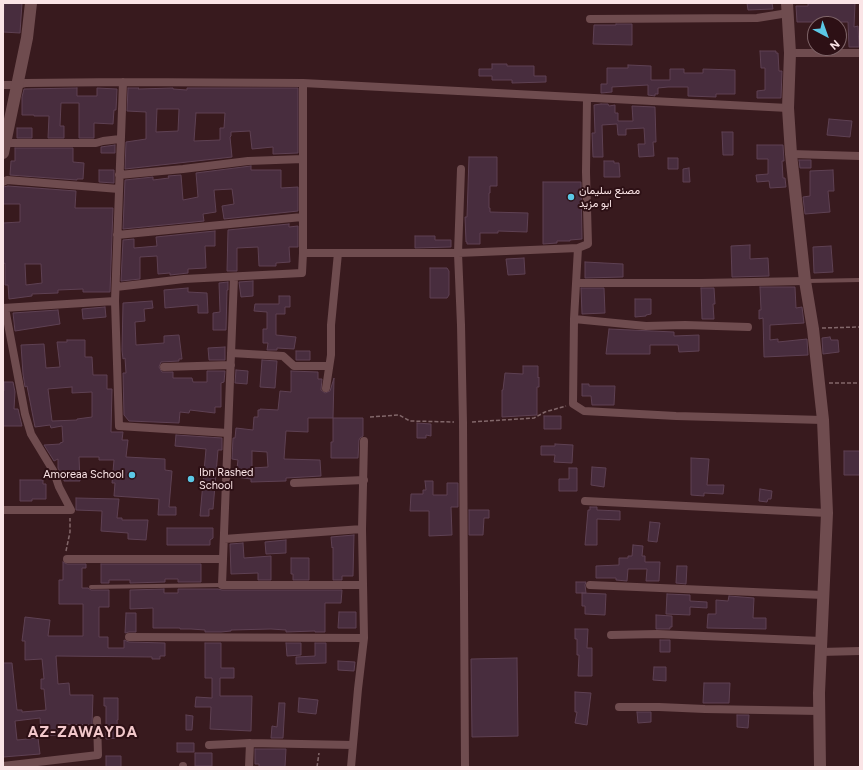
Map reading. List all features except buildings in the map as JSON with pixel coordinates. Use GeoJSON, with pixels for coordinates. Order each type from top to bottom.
{"type":"FeatureCollection","features":[{"type":"Feature","properties":{"kind":"street"},"geometry":{"type":"LineString","coordinates":[[32,3],[27,38],[4,146],[96,143],[120,139]]}},
{"type":"Feature","properties":{"kind":"street"},"geometry":{"type":"LineString","coordinates":[[590,20],[757,18],[788,8],[790,53],[788,108],[790,154],[823,420],[827,513],[822,595],[819,711],[820,767]]}},
{"type":"Feature","properties":{"kind":"street"},"geometry":{"type":"LineString","coordinates":[[790,53],[860,53]]}},
{"type":"Feature","properties":{"kind":"street"},"geometry":{"type":"LineString","coordinates":[[123,82],[115,301],[119,426],[228,433]]}},
{"type":"Feature","properties":{"kind":"street"},"geometry":{"type":"LineString","coordinates":[[3,85],[17,85],[25,83],[123,82],[303,83],[788,108]]}},
{"type":"Feature","properties":{"kind":"street"},"geometry":{"type":"LineString","coordinates":[[116,287],[184,279],[302,273],[303,83]]}},
{"type":"Feature","properties":{"kind":"street"},"geometry":{"type":"LineString","coordinates":[[303,253],[458,253],[578,248],[588,244],[586,172],[587,98]]}},
{"type":"Feature","properties":{"kind":"street"},"geometry":{"type":"LineString","coordinates":[[790,154],[860,156]]}},
{"type":"Feature","properties":{"kind":"street"},"geometry":{"type":"LineString","coordinates":[[119,175],[183,170],[248,161],[303,159]]}},
{"type":"Feature","properties":{"kind":"street"},"geometry":{"type":"LineString","coordinates":[[461,169],[458,253],[463,423],[465,767]]}},
{"type":"Feature","properties":{"kind":"street"},"geometry":{"type":"LineString","coordinates":[[3,182],[7,180],[119,189]]}},
{"type":"Feature","properties":{"kind":"street"},"geometry":{"type":"LineString","coordinates":[[117,235],[302,217]]}},
{"type":"Feature","properties":{"kind":"street"},"geometry":{"type":"LineString","coordinates":[[578,248],[574,319],[573,404],[584,412],[823,420]]}},
{"type":"Feature","properties":{"kind":"street"},"geometry":{"type":"LineString","coordinates":[[326,388],[338,253]]}},
{"type":"Feature","properties":{"kind":"street"},"geometry":{"type":"LineString","coordinates":[[234,277],[222,585],[363,585]]}},
{"type":"Feature","properties":{"kind":"street"},"geometry":{"type":"LineString","coordinates":[[576,283],[805,281]]}},
{"type":"Feature","properties":{"kind":"street"},"geometry":{"type":"LineString","coordinates":[[3,510],[71,510],[59,487],[54,472],[31,434],[25,414],[4,308],[115,301]]}},
{"type":"Feature","properties":{"kind":"street"},"geometry":{"type":"LineString","coordinates":[[574,319],[646,326],[685,325],[748,327]]}},
{"type":"Feature","properties":{"kind":"street"},"geometry":{"type":"LineString","coordinates":[[231,353],[283,356],[294,366],[329,366]]}},
{"type":"Feature","properties":{"kind":"street"},"geometry":{"type":"LineString","coordinates":[[164,367],[230,365]]}},
{"type":"Feature","properties":{"kind":"street"},"geometry":{"type":"LineString","coordinates":[[351,767],[364,638],[362,529],[364,441]]}},
{"type":"Feature","properties":{"kind":"street"},"geometry":{"type":"LineString","coordinates":[[294,483],[364,480]]}},
{"type":"Feature","properties":{"kind":"street"},"geometry":{"type":"LineString","coordinates":[[585,501],[827,513]]}},
{"type":"Feature","properties":{"kind":"street"},"geometry":{"type":"LineString","coordinates":[[224,539],[362,529]]}},
{"type":"Feature","properties":{"kind":"street"},"geometry":{"type":"LineString","coordinates":[[67,559],[223,559]]}},
{"type":"Feature","properties":{"kind":"street"},"geometry":{"type":"LineString","coordinates":[[590,585],[822,595]]}},
{"type":"Feature","properties":{"kind":"street"},"geometry":{"type":"LineString","coordinates":[[611,635],[657,634],[860,651]]}},
{"type":"Feature","properties":{"kind":"street"},"geometry":{"type":"LineString","coordinates":[[129,638],[364,638]]}},
{"type":"Feature","properties":{"kind":"street"},"geometry":{"type":"LineString","coordinates":[[619,707],[819,711]]}},
{"type":"Feature","properties":{"kind":"street"},"geometry":{"type":"LineString","coordinates":[[3,766],[98,755],[97,720]]}},
{"type":"Feature","properties":{"kind":"street"},"geometry":{"type":"LineString","coordinates":[[209,745],[250,743],[353,744]]}},
{"type":"Feature","properties":{"kind":"street"},"geometry":{"type":"LineString","coordinates":[[249,767],[250,743]]}},
{"type":"Feature","properties":{"kind":"lane"},"geometry":{"type":"LineString","coordinates":[[805,281],[860,280]]}},
{"type":"Feature","properties":{"kind":"lane"},"geometry":{"type":"LineString","coordinates":[[91,587],[222,585]]}},
{"type":"Feature","properties":{"kind":"path"},"geometry":{"type":"LineString","coordinates":[[812,329],[860,327]]}},
{"type":"Feature","properties":{"kind":"path"},"geometry":{"type":"LineString","coordinates":[[819,383],[860,383]]}},
{"type":"Feature","properties":{"kind":"path"},"geometry":{"type":"LineString","coordinates":[[370,417],[399,415],[410,421],[463,423],[534,418],[545,412],[573,404]]}},
{"type":"Feature","properties":{"kind":"path"},"geometry":{"type":"LineString","coordinates":[[67,559],[66,549],[70,532],[71,510]]}},
{"type":"Feature","properties":{"kind":"path"},"geometry":{"type":"LineString","coordinates":[[317,767],[320,743]]}},
{"type":"Feature","properties":{"kind":"place","name":"مصنع سليمان ابو مزيد"},"geometry":{"type":"Point","coordinates":[571,197]}},
{"type":"Feature","properties":{"kind":"place","name":"Amoreaa School"},"geometry":{"type":"Point","coordinates":[132,475]}},
{"type":"Feature","properties":{"kind":"place","name":"Ibn Rashed School"},"geometry":{"type":"Point","coordinates":[191,479]}},
{"type":"Feature","properties":{"kind":"district","name":"AZ-ZAWAYDA"},"geometry":{"type":"Point","coordinates":[83,733]}}]}
